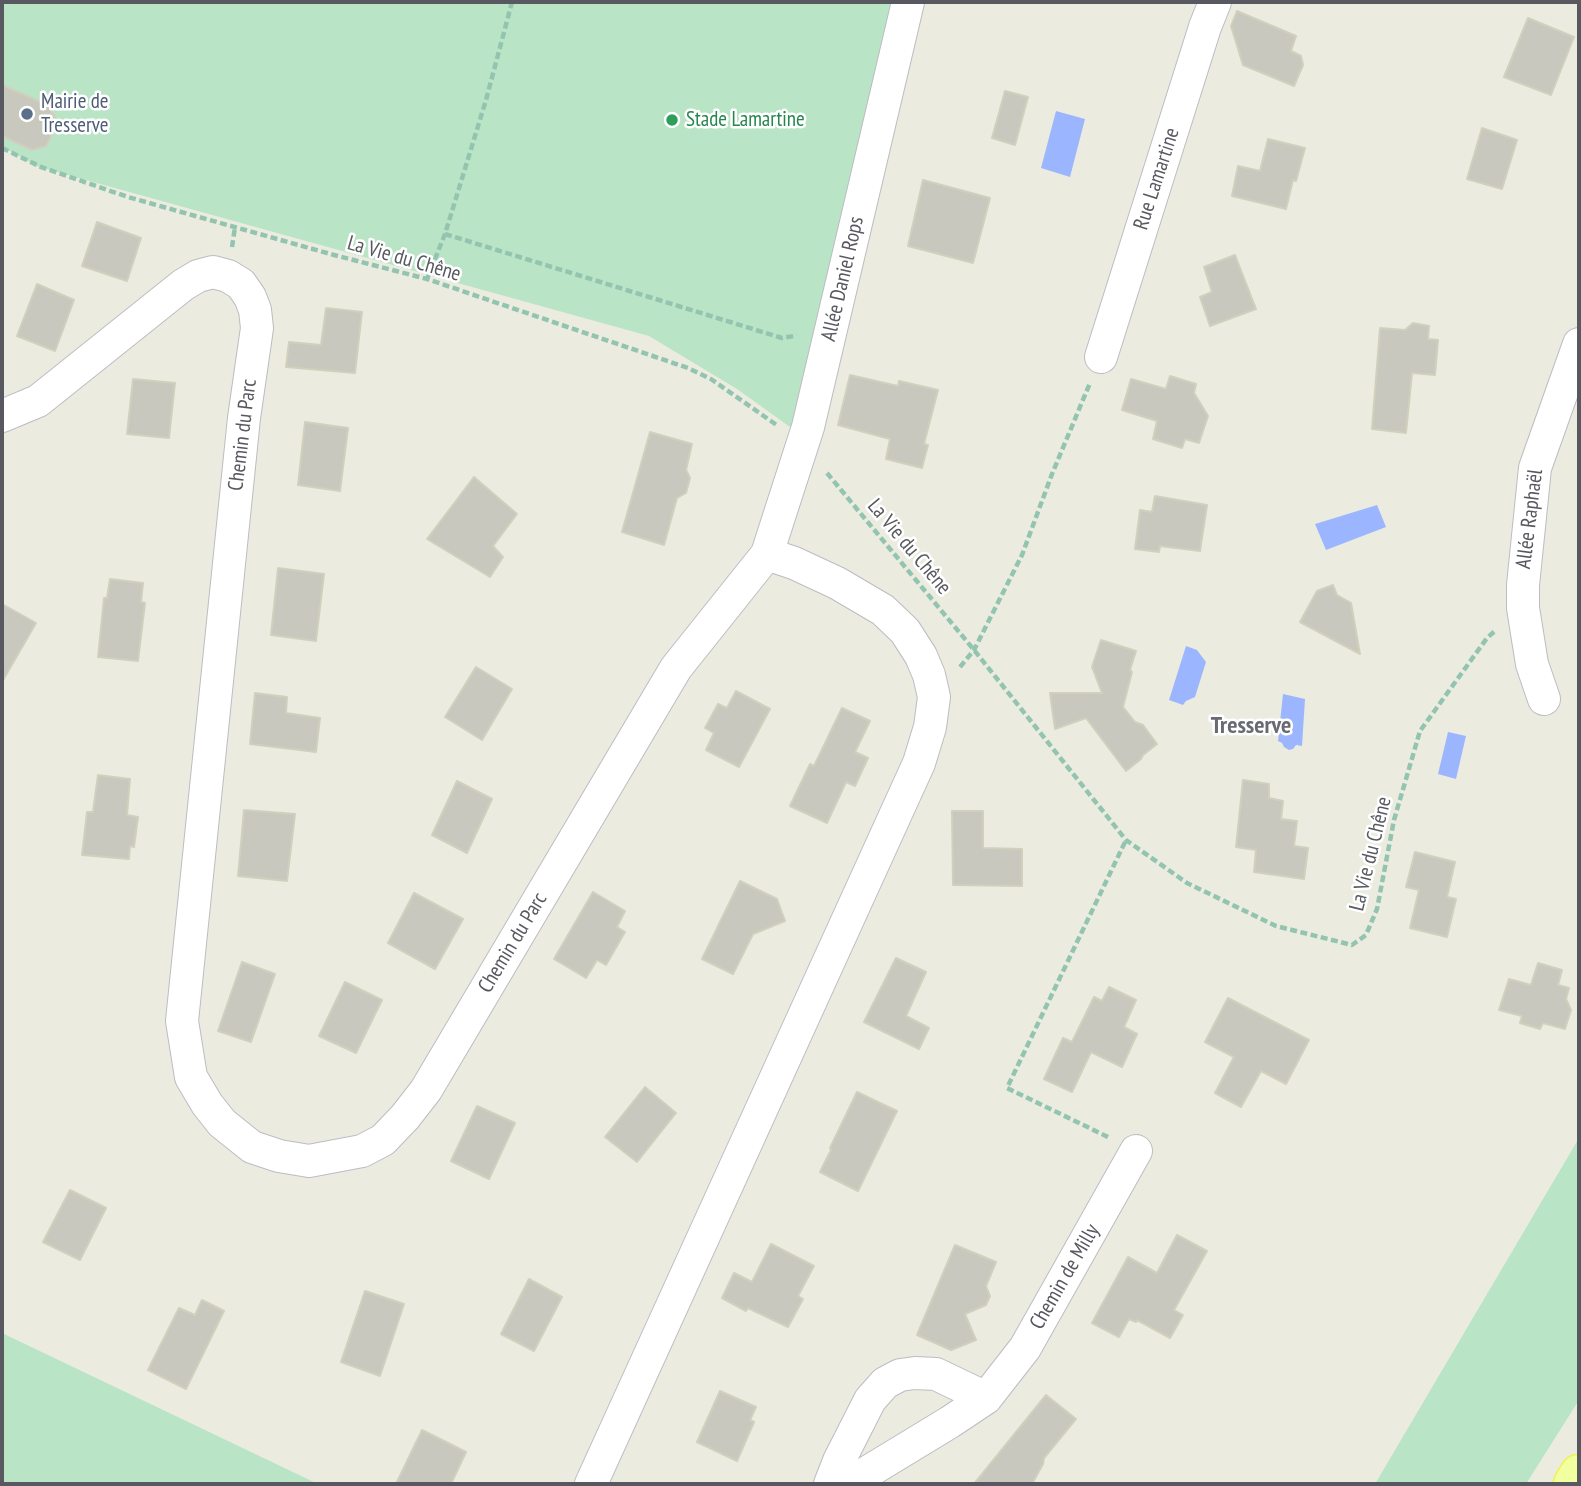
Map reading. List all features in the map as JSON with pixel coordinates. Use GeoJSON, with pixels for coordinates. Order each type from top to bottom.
{"type":"FeatureCollection","features":[{"type":"Feature","properties":{"kind":"main road"},"geometry":{"type":"LineString","coordinates":[[1573,1484],[1579,1474]]}},
{"type":"Feature","properties":{"kind":"street","name":"Allée Daniel Rops"},"geometry":{"type":"LineString","coordinates":[[767,554],[808,427],[908,2]]}},
{"type":"Feature","properties":{"kind":"street","name":"Rue Lamartine"},"geometry":{"type":"LineString","coordinates":[[1101,357],[1205,27],[1216,2]]}},
{"type":"Feature","properties":{"kind":"street","name":"Chemin du Parc"},"geometry":{"type":"LineString","coordinates":[[2,416],[38,401],[183,285],[198,276],[213,272],[228,276],[241,284],[250,297],[257,328],[244,418],[182,1021],[191,1077],[207,1104],[222,1123],[252,1147],[279,1156],[309,1161],[362,1151],[383,1140],[405,1116],[426,1090],[676,668],[767,554]]}},
{"type":"Feature","properties":{"kind":"street","name":"Allée Raphaël"},"geometry":{"type":"LineString","coordinates":[[1544,699],[1532,664],[1522,585],[1535,468],[1579,344]]}},
{"type":"Feature","properties":{"kind":"street"},"geometry":{"type":"LineString","coordinates":[[591,1484],[919,763],[930,727],[934,697],[929,675],[905,631],[883,610],[837,583],[767,554]]}},
{"type":"Feature","properties":{"kind":"street","name":"Chemin de Milly"},"geometry":{"type":"LineString","coordinates":[[848,1484],[986,1398],[1025,1348],[1136,1151]]}},
{"type":"Feature","properties":{"kind":"street"},"geometry":{"type":"LineString","coordinates":[[830,1484],[870,1400],[884,1382],[900,1375],[936,1374],[986,1398]]}},
{"type":"Feature","properties":{"kind":"path"},"geometry":{"type":"LineString","coordinates":[[428,279],[445,234],[486,100],[512,2]]}},
{"type":"Feature","properties":{"kind":"path","name":"La Vie du Chêne"},"geometry":{"type":"LineString","coordinates":[[2,148],[41,167],[128,197],[428,279],[688,368],[711,379],[802,443],[974,650],[1126,840],[1187,883],[1276,926],[1352,945],[1366,934],[1377,909],[1394,820],[1420,732],[1487,638],[1523,608]]}},
{"type":"Feature","properties":{"kind":"path"},"geometry":{"type":"LineString","coordinates":[[445,234],[782,338],[794,336],[801,324]]}},
{"type":"Feature","properties":{"kind":"path"},"geometry":{"type":"LineString","coordinates":[[934,697],[974,650],[1022,555],[1052,474],[1101,357]]}},
{"type":"Feature","properties":{"kind":"path"},"geometry":{"type":"LineString","coordinates":[[1126,840],[1007,1088],[1136,1151]]}},
{"type":"Feature","properties":{"kind":"green space"},"geometry":{"type":"Polygon","coordinates":[[[2,2],[899,2],[797,432],[737,389],[649,336],[39,167],[2,147],[2,2]]]}},
{"type":"Feature","properties":{"kind":"green space"},"geometry":{"type":"Polygon","coordinates":[[[1579,1138],[1579,1400],[1526,1484],[1375,1484],[1579,1138]]]}},
{"type":"Feature","properties":{"kind":"green space"},"geometry":{"type":"Polygon","coordinates":[[[2,1333],[318,1484],[2,1484],[2,1333]]]}},
{"type":"Feature","properties":{"kind":"water"},"geometry":{"type":"Polygon","coordinates":[[[1056,111],[1085,119],[1070,177],[1041,168],[1056,111]]]}},
{"type":"Feature","properties":{"kind":"water"},"geometry":{"type":"Polygon","coordinates":[[[1377,505],[1386,527],[1326,550],[1315,524],[1377,505]]]}},
{"type":"Feature","properties":{"kind":"water"},"geometry":{"type":"Polygon","coordinates":[[[1186,646],[1197,650],[1206,662],[1195,697],[1183,705],[1169,700],[1186,646]]]}},
{"type":"Feature","properties":{"kind":"water"},"geometry":{"type":"Polygon","coordinates":[[[1283,694],[1305,699],[1302,746],[1296,745],[1289,750],[1278,741],[1283,694]]]}},
{"type":"Feature","properties":{"kind":"water"},"geometry":{"type":"Polygon","coordinates":[[[1448,732],[1466,736],[1456,779],[1438,774],[1448,732]]]}},
{"type":"Feature","properties":{"kind":"building"},"geometry":{"type":"Polygon","coordinates":[[[1237,11],[1296,36],[1291,51],[1301,56],[1303,65],[1294,86],[1243,65],[1231,26],[1237,11]]]}},
{"type":"Feature","properties":{"kind":"building"},"geometry":{"type":"Polygon","coordinates":[[[1528,18],[1574,37],[1551,95],[1504,77],[1528,18]]]}},
{"type":"Feature","properties":{"kind":"building","name":"Mairie de Tresserve"},"geometry":{"type":"Polygon","coordinates":[[[2,85],[48,105],[58,123],[46,146],[32,150],[2,136],[2,85]]]}},
{"type":"Feature","properties":{"kind":"building"},"geometry":{"type":"Polygon","coordinates":[[[1005,91],[1028,97],[1015,145],[992,138],[1005,91]]]}},
{"type":"Feature","properties":{"kind":"building"},"geometry":{"type":"Polygon","coordinates":[[[1482,128],[1517,140],[1502,189],[1467,179],[1482,128]]]}},
{"type":"Feature","properties":{"kind":"building"},"geometry":{"type":"Polygon","coordinates":[[[1268,139],[1305,148],[1286,209],[1232,196],[1238,166],[1260,171],[1268,139]]]}},
{"type":"Feature","properties":{"kind":"building"},"geometry":{"type":"Polygon","coordinates":[[[923,180],[990,198],[973,263],[908,246],[923,180]]]}},
{"type":"Feature","properties":{"kind":"building"},"geometry":{"type":"Polygon","coordinates":[[[97,222],[141,238],[127,281],[82,266],[97,222]]]}},
{"type":"Feature","properties":{"kind":"building"},"geometry":{"type":"Polygon","coordinates":[[[1235,255],[1256,309],[1210,326],[1200,297],[1212,292],[1204,267],[1235,255]]]}},
{"type":"Feature","properties":{"kind":"building"},"geometry":{"type":"Polygon","coordinates":[[[37,284],[74,300],[55,351],[17,336],[37,284]]]}},
{"type":"Feature","properties":{"kind":"building"},"geometry":{"type":"Polygon","coordinates":[[[326,308],[362,312],[355,373],[286,367],[289,342],[321,345],[326,308]]]}},
{"type":"Feature","properties":{"kind":"building"},"geometry":{"type":"Polygon","coordinates":[[[1413,323],[1429,326],[1428,339],[1438,340],[1435,375],[1412,373],[1406,433],[1372,429],[1380,328],[1405,330],[1413,323]]]}},
{"type":"Feature","properties":{"kind":"building"},"geometry":{"type":"Polygon","coordinates":[[[850,375],[898,386],[899,381],[938,390],[924,444],[928,445],[922,468],[886,459],[890,439],[838,425],[850,375]]]}},
{"type":"Feature","properties":{"kind":"building"},"geometry":{"type":"Polygon","coordinates":[[[1170,376],[1196,384],[1194,393],[1208,416],[1199,443],[1185,439],[1182,448],[1153,439],[1157,421],[1122,410],[1131,379],[1166,389],[1170,376]]]}},
{"type":"Feature","properties":{"kind":"building"},"geometry":{"type":"Polygon","coordinates":[[[133,379],[175,383],[169,438],[127,434],[133,379]]]}},
{"type":"Feature","properties":{"kind":"building"},"geometry":{"type":"Polygon","coordinates":[[[305,422],[348,428],[340,491],[298,485],[305,422]]]}},
{"type":"Feature","properties":{"kind":"building"},"geometry":{"type":"Polygon","coordinates":[[[650,432],[692,444],[686,470],[690,478],[686,493],[677,498],[664,545],[622,532],[650,432]]]}},
{"type":"Feature","properties":{"kind":"building"},"geometry":{"type":"Polygon","coordinates":[[[474,477],[517,514],[493,546],[503,557],[490,577],[427,539],[474,477]]]}},
{"type":"Feature","properties":{"kind":"building"},"geometry":{"type":"Polygon","coordinates":[[[1155,496],[1207,505],[1200,551],[1160,546],[1159,552],[1135,549],[1140,510],[1152,512],[1155,496]]]}},
{"type":"Feature","properties":{"kind":"building"},"geometry":{"type":"Polygon","coordinates":[[[278,568],[324,574],[316,641],[271,635],[278,568]]]}},
{"type":"Feature","properties":{"kind":"building"},"geometry":{"type":"Polygon","coordinates":[[[110,579],[143,583],[141,602],[145,603],[138,661],[98,657],[104,598],[107,598],[110,579]]]}},
{"type":"Feature","properties":{"kind":"building"},"geometry":{"type":"Polygon","coordinates":[[[1333,585],[1337,595],[1351,603],[1360,654],[1300,622],[1317,591],[1333,585]]]}},
{"type":"Feature","properties":{"kind":"building"},"geometry":{"type":"Polygon","coordinates":[[[2,604],[36,623],[2,682],[2,604]]]}},
{"type":"Feature","properties":{"kind":"building"},"geometry":{"type":"Polygon","coordinates":[[[1101,640],[1136,651],[1123,707],[1135,722],[1143,725],[1157,744],[1126,771],[1086,718],[1055,729],[1050,693],[1102,693],[1092,667],[1101,640]]]}},
{"type":"Feature","properties":{"kind":"building"},"geometry":{"type":"Polygon","coordinates":[[[476,667],[512,689],[482,740],[445,717],[476,667]]]}},
{"type":"Feature","properties":{"kind":"building"},"geometry":{"type":"Polygon","coordinates":[[[736,691],[770,709],[739,767],[706,750],[714,733],[705,728],[718,704],[727,708],[736,691]]]}},
{"type":"Feature","properties":{"kind":"building"},"geometry":{"type":"Polygon","coordinates":[[[255,693],[287,697],[286,713],[320,718],[316,752],[250,744],[255,693]]]}},
{"type":"Feature","properties":{"kind":"building"},"geometry":{"type":"Polygon","coordinates":[[[842,708],[870,721],[855,752],[868,758],[855,786],[846,782],[827,823],[790,806],[810,764],[814,766],[842,708]]]}},
{"type":"Feature","properties":{"kind":"building"},"geometry":{"type":"Polygon","coordinates":[[[98,775],[130,779],[127,815],[138,817],[134,847],[130,846],[129,859],[82,855],[87,812],[93,812],[98,775]]]}},
{"type":"Feature","properties":{"kind":"building"},"geometry":{"type":"Polygon","coordinates":[[[1243,780],[1269,784],[1269,798],[1283,801],[1281,819],[1297,821],[1294,846],[1308,848],[1304,879],[1254,872],[1256,850],[1236,847],[1243,780]]]}},
{"type":"Feature","properties":{"kind":"building"},"geometry":{"type":"Polygon","coordinates":[[[457,781],[492,799],[467,853],[432,835],[457,781]]]}},
{"type":"Feature","properties":{"kind":"building"},"geometry":{"type":"Polygon","coordinates":[[[244,810],[295,814],[287,881],[238,876],[244,810]]]}},
{"type":"Feature","properties":{"kind":"building"},"geometry":{"type":"Polygon","coordinates":[[[952,811],[983,811],[983,848],[1022,849],[1022,886],[953,885],[952,811]]]}},
{"type":"Feature","properties":{"kind":"building"},"geometry":{"type":"Polygon","coordinates":[[[1415,852],[1455,862],[1447,897],[1456,899],[1447,937],[1410,928],[1419,890],[1406,887],[1415,852]]]}},
{"type":"Feature","properties":{"kind":"building"},"geometry":{"type":"Polygon","coordinates":[[[740,881],[777,899],[785,921],[753,934],[733,974],[702,959],[740,881]]]}},
{"type":"Feature","properties":{"kind":"building"},"geometry":{"type":"Polygon","coordinates":[[[593,892],[625,911],[617,927],[625,932],[606,965],[597,960],[586,978],[554,959],[593,892]]]}},
{"type":"Feature","properties":{"kind":"building"},"geometry":{"type":"Polygon","coordinates":[[[414,893],[463,919],[435,969],[388,943],[414,893]]]}},
{"type":"Feature","properties":{"kind":"building"},"geometry":{"type":"Polygon","coordinates":[[[896,958],[926,972],[906,1016],[929,1028],[919,1049],[864,1022],[896,958]]]}},
{"type":"Feature","properties":{"kind":"building"},"geometry":{"type":"Polygon","coordinates":[[[242,962],[275,974],[251,1042],[218,1031],[242,962]]]}},
{"type":"Feature","properties":{"kind":"building"},"geometry":{"type":"Polygon","coordinates":[[[1538,963],[1562,970],[1558,985],[1569,988],[1566,999],[1571,1010],[1565,1029],[1543,1023],[1540,1029],[1520,1023],[1522,1016],[1499,1010],[1509,979],[1531,985],[1538,963]]]}},
{"type":"Feature","properties":{"kind":"building"},"geometry":{"type":"Polygon","coordinates":[[[345,982],[382,1000],[356,1053],[319,1036],[345,982]]]}},
{"type":"Feature","properties":{"kind":"building"},"geometry":{"type":"Polygon","coordinates":[[[1109,987],[1136,1000],[1124,1027],[1137,1034],[1122,1067],[1091,1052],[1072,1092],[1044,1079],[1063,1038],[1072,1042],[1094,997],[1102,1001],[1109,987]]]}},
{"type":"Feature","properties":{"kind":"building"},"geometry":{"type":"Polygon","coordinates":[[[1228,998],[1309,1040],[1286,1084],[1261,1071],[1241,1107],[1215,1093],[1234,1057],[1205,1042],[1228,998]]]}},
{"type":"Feature","properties":{"kind":"building"},"geometry":{"type":"Polygon","coordinates":[[[645,1087],[676,1113],[637,1162],[605,1137],[645,1087]]]}},
{"type":"Feature","properties":{"kind":"building"},"geometry":{"type":"Polygon","coordinates":[[[857,1092],[897,1111],[858,1191],[820,1172],[857,1092]]]}},
{"type":"Feature","properties":{"kind":"building"},"geometry":{"type":"Polygon","coordinates":[[[477,1106],[515,1123],[489,1179],[451,1161],[477,1106]]]}},
{"type":"Feature","properties":{"kind":"building"},"geometry":{"type":"Polygon","coordinates":[[[70,1190],[106,1208],[80,1260],[43,1242],[70,1190]]]}},
{"type":"Feature","properties":{"kind":"building"},"geometry":{"type":"Polygon","coordinates":[[[1177,1235],[1207,1251],[1174,1310],[1183,1315],[1170,1338],[1137,1320],[1136,1322],[1129,1319],[1119,1337],[1092,1323],[1128,1257],[1157,1273],[1177,1235]]]}},
{"type":"Feature","properties":{"kind":"building"},"geometry":{"type":"Polygon","coordinates":[[[771,1244],[814,1266],[798,1296],[803,1299],[788,1327],[748,1308],[746,1311],[722,1298],[734,1273],[752,1282],[771,1244]]]}},
{"type":"Feature","properties":{"kind":"building"},"geometry":{"type":"Polygon","coordinates":[[[955,1245],[996,1262],[986,1286],[990,1296],[986,1305],[965,1314],[976,1340],[951,1350],[917,1335],[955,1245]]]}},
{"type":"Feature","properties":{"kind":"building"},"geometry":{"type":"Polygon","coordinates":[[[529,1279],[562,1297],[534,1351],[501,1334],[529,1279]]]}},
{"type":"Feature","properties":{"kind":"building"},"geometry":{"type":"Polygon","coordinates":[[[365,1291],[404,1304],[380,1376],[341,1362],[365,1291]]]}},
{"type":"Feature","properties":{"kind":"building"},"geometry":{"type":"Polygon","coordinates":[[[202,1300],[224,1311],[186,1389],[148,1370],[179,1308],[195,1315],[202,1300]]]}},
{"type":"Feature","properties":{"kind":"building"},"geometry":{"type":"Polygon","coordinates":[[[720,1391],[756,1407],[750,1420],[754,1422],[737,1461],[697,1442],[720,1391]]]}},
{"type":"Feature","properties":{"kind":"building"},"geometry":{"type":"Polygon","coordinates":[[[1046,1395],[1076,1419],[1044,1458],[1032,1484],[974,1484],[1046,1395]]]}},
{"type":"Feature","properties":{"kind":"building"},"geometry":{"type":"Polygon","coordinates":[[[422,1430],[466,1452],[451,1484],[396,1484],[422,1430]]]}},
{"type":"Feature","properties":{"kind":"place","name":"Mairie de Tresserve"},"geometry":{"type":"Point","coordinates":[27,114]}},
{"type":"Feature","properties":{"kind":"place","name":"Stade Lamartine"},"geometry":{"type":"Point","coordinates":[672,120]}},
{"type":"Feature","properties":{"kind":"district","name":"Tresserve"},"geometry":{"type":"Point","coordinates":[1251,726]}}]}
